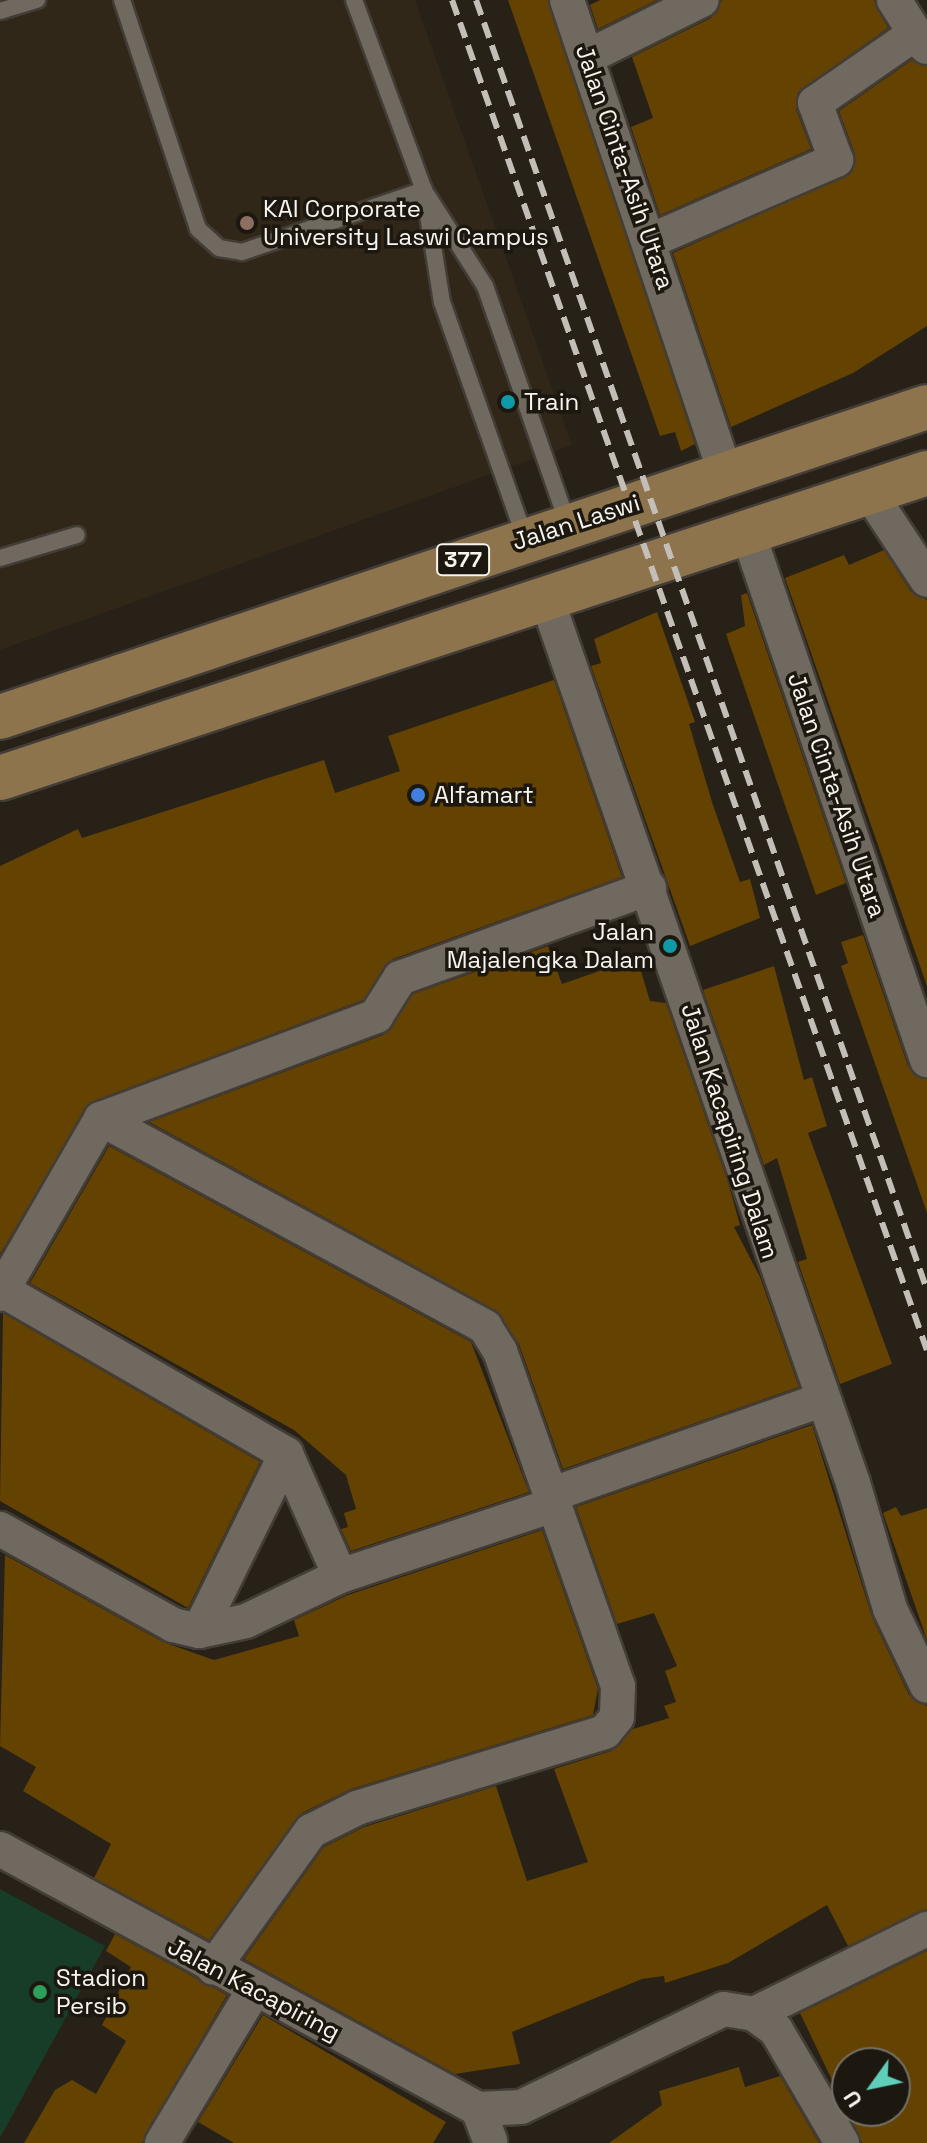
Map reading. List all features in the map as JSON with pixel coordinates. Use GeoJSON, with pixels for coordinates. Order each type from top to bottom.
{"type":"FeatureCollection","features":[{"type":"Feature","properties":{"kind":"main road","name":"Jalan Laswi"},"geometry":{"type":"LineString","coordinates":[[0,717],[568,524],[927,407]]}},
{"type":"Feature","properties":{"kind":"main road","name":"377"},"geometry":{"type":"LineString","coordinates":[[0,778],[927,473]]}},
{"type":"Feature","properties":{"kind":"street","name":"Jalan Cinta-Asih Utara"},"geometry":{"type":"LineString","coordinates":[[567,0],[652,240],[725,472]]}},
{"type":"Feature","properties":{"kind":"street"},"geometry":{"type":"LineString","coordinates":[[587,57],[702,0]]}},
{"type":"Feature","properties":{"kind":"street"},"geometry":{"type":"LineString","coordinates":[[652,240],[836,160],[815,103],[922,42],[894,0]]}},
{"type":"Feature","properties":{"kind":"street"},"geometry":{"type":"LineString","coordinates":[[869,492],[927,580]]}},
{"type":"Feature","properties":{"kind":"street","name":"Jalan Cinta-Asih Utara"},"geometry":{"type":"LineString","coordinates":[[747,530],[927,1060]]}},
{"type":"Feature","properties":{"kind":"street","name":"Jalan Kacapiring Dalam"},"geometry":{"type":"LineString","coordinates":[[546,597],[649,888],[819,1401],[921,1675]]}},
{"type":"Feature","properties":{"kind":"street"},"geometry":{"type":"LineString","coordinates":[[340,1576],[286,1454],[1,1292],[101,1119],[376,1016],[400,978],[649,888]]}},
{"type":"Feature","properties":{"kind":"street"},"geometry":{"type":"LineString","coordinates":[[101,1119],[485,1327],[552,1500],[618,1686],[617,1717],[605,1732],[333,1818],[294,1847],[213,1968]]}},
{"type":"Feature","properties":{"kind":"street"},"geometry":{"type":"LineString","coordinates":[[0,1529],[173,1625],[199,1631],[246,1621],[340,1576],[819,1401]]}},
{"type":"Feature","properties":{"kind":"street"},"geometry":{"type":"LineString","coordinates":[[199,1631],[286,1454]]}},
{"type":"Feature","properties":{"kind":"street","name":"Jalan Kacapiring"},"geometry":{"type":"LineString","coordinates":[[0,1849],[213,1968],[478,2109]]}},
{"type":"Feature","properties":{"kind":"street"},"geometry":{"type":"LineString","coordinates":[[754,2014],[927,1929]]}},
{"type":"Feature","properties":{"kind":"street"},"geometry":{"type":"LineString","coordinates":[[162,2143],[254,1990]]}},
{"type":"Feature","properties":{"kind":"street"},"geometry":{"type":"LineString","coordinates":[[521,2107],[478,2109],[490,2142],[521,2107],[698,2016],[724,2009],[754,2014],[776,2030],[801,2066],[842,2143]]}},
{"type":"Feature","properties":{"kind":"lane"},"geometry":{"type":"LineString","coordinates":[[0,11],[37,0]]}},
{"type":"Feature","properties":{"kind":"lane"},"geometry":{"type":"LineString","coordinates":[[122,0],[198,229],[219,248],[242,252],[424,190]]}},
{"type":"Feature","properties":{"kind":"lane"},"geometry":{"type":"LineString","coordinates":[[354,0],[424,190],[442,302],[525,539]]}},
{"type":"Feature","properties":{"kind":"lane"},"geometry":{"type":"LineString","coordinates":[[424,190],[485,286],[568,524]]}},
{"type":"Feature","properties":{"kind":"lane"},"geometry":{"type":"LineString","coordinates":[[0,558],[77,535]]}},
{"type":"Feature","properties":{"kind":"shaded area","name":"KAI Corporate University Laswi Campus"},"geometry":{"type":"Polygon","coordinates":[[[0,0],[415,0],[572,445],[0,650],[0,0]]]}},
{"type":"Feature","properties":{"kind":"green space","name":"Stadion Persib"},"geometry":{"type":"Polygon","coordinates":[[[0,1889],[105,1946],[0,2138],[0,1889]]]}},
{"type":"Feature","properties":{"kind":"building"},"geometry":{"type":"Polygon","coordinates":[[[508,0],[548,0],[695,444],[681,451],[675,432],[660,436],[508,0]]]}},
{"type":"Feature","properties":{"kind":"building"},"geometry":{"type":"Polygon","coordinates":[[[600,0],[657,0],[598,29],[590,5],[600,0]]]}},
{"type":"Feature","properties":{"kind":"building"},"geometry":{"type":"Polygon","coordinates":[[[722,0],[874,0],[888,28],[798,92],[796,109],[811,149],[660,215],[631,127],[653,118],[632,57],[711,18],[722,0]]]}},
{"type":"Feature","properties":{"kind":"building"},"geometry":{"type":"Polygon","coordinates":[[[912,60],[927,66],[927,326],[853,373],[731,427],[673,253],[851,173],[855,154],[839,111],[912,60]]]}},
{"type":"Feature","properties":{"kind":"building"},"geometry":{"type":"Polygon","coordinates":[[[884,550],[911,592],[927,600],[927,986],[785,578],[844,555],[849,565],[884,550]]]}},
{"type":"Feature","properties":{"kind":"building"},"geometry":{"type":"Polygon","coordinates":[[[747,593],[846,883],[816,895],[726,634],[745,626],[741,595],[747,593]]]}},
{"type":"Feature","properties":{"kind":"building"},"geometry":{"type":"Polygon","coordinates":[[[657,612],[695,722],[689,724],[712,802],[740,882],[750,879],[760,918],[690,946],[591,666],[601,663],[594,639],[657,612]]]}},
{"type":"Feature","properties":{"kind":"building"},"geometry":{"type":"Polygon","coordinates":[[[554,680],[622,877],[393,959],[363,1000],[91,1102],[0,1254],[0,866],[78,829],[82,838],[324,760],[335,793],[400,771],[388,736],[554,680]]]}},
{"type":"Feature","properties":{"kind":"building"},"geometry":{"type":"Polygon","coordinates":[[[863,935],[908,1066],[927,1079],[927,1213],[841,966],[848,963],[841,942],[863,935]]]}},
{"type":"Feature","properties":{"kind":"building"},"geometry":{"type":"Polygon","coordinates":[[[548,946],[562,984],[637,958],[650,1001],[666,1003],[728,1182],[740,1225],[734,1227],[760,1277],[799,1387],[563,1469],[519,1344],[495,1310],[149,1122],[383,1035],[413,994],[548,946]]]}},
{"type":"Feature","properties":{"kind":"building"},"geometry":{"type":"Polygon","coordinates":[[[774,966],[804,1080],[812,1077],[827,1126],[808,1133],[892,1364],[840,1384],[798,1262],[807,1259],[777,1158],[764,1165],[703,990],[774,966]]]}},
{"type":"Feature","properties":{"kind":"building"},"geometry":{"type":"Polygon","coordinates":[[[109,1146],[471,1342],[529,1492],[351,1551],[341,1529],[348,1527],[344,1513],[356,1509],[346,1475],[294,1430],[30,1283],[109,1146]]]}},
{"type":"Feature","properties":{"kind":"building"},"geometry":{"type":"Polygon","coordinates":[[[3,1313],[260,1462],[188,1608],[0,1501],[3,1313]]]}},
{"type":"Feature","properties":{"kind":"building"},"geometry":{"type":"Polygon","coordinates":[[[812,1425],[872,1617],[909,1695],[927,1706],[927,1909],[848,1946],[827,1905],[728,1963],[665,1983],[664,1976],[642,1979],[512,2032],[520,2064],[455,2074],[244,1959],[324,1847],[364,1827],[496,1786],[527,1881],[588,1862],[554,1769],[611,1751],[633,1729],[669,1718],[664,1706],[676,1702],[665,1671],[677,1666],[654,1613],[617,1624],[576,1507],[812,1425]]]}},
{"type":"Feature","properties":{"kind":"building"},"geometry":{"type":"Polygon","coordinates":[[[896,1507],[901,1516],[927,1508],[927,1640],[883,1513],[896,1507]]]}},
{"type":"Feature","properties":{"kind":"building"},"geometry":{"type":"Polygon","coordinates":[[[542,1530],[598,1689],[593,1715],[351,1789],[302,1813],[209,1940],[94,1878],[111,1844],[23,1791],[36,1767],[0,1746],[5,1555],[163,1642],[214,1660],[299,1636],[294,1620],[348,1595],[542,1530]]]}},
{"type":"Feature","properties":{"kind":"building"},"geometry":{"type":"Polygon","coordinates":[[[115,1934],[227,1995],[142,2143],[24,2143],[55,2090],[72,2080],[96,2094],[126,2041],[102,2025],[131,1967],[106,1951],[115,1934]]]}},
{"type":"Feature","properties":{"kind":"building"},"geometry":{"type":"Polygon","coordinates":[[[927,1951],[927,2143],[862,2143],[854,2127],[911,2127],[911,2047],[831,2047],[831,2078],[800,2013],[927,1951]]]}},
{"type":"Feature","properties":{"kind":"building"},"geometry":{"type":"Polygon","coordinates":[[[263,2015],[446,2122],[433,2143],[234,2143],[198,2122],[263,2015]]]}},
{"type":"Feature","properties":{"kind":"building"},"geometry":{"type":"Polygon","coordinates":[[[739,2067],[745,2087],[780,2076],[819,2143],[609,2143],[662,2105],[659,2091],[739,2067]]]}},
{"type":"Feature","properties":{"kind":"railway"},"geometry":{"type":"LineString","coordinates":[[452,0],[927,1350]]}},
{"type":"Feature","properties":{"kind":"railway"},"geometry":{"type":"LineString","coordinates":[[476,0],[927,1290]]}},
{"type":"Feature","properties":{"kind":"place","name":"KAI Corporate University Laswi Campus"},"geometry":{"type":"Point","coordinates":[247,223]}},
{"type":"Feature","properties":{"kind":"place","name":"Train"},"geometry":{"type":"Point","coordinates":[508,402]}},
{"type":"Feature","properties":{"kind":"place","name":"Alfamart"},"geometry":{"type":"Point","coordinates":[418,795]}},
{"type":"Feature","properties":{"kind":"place","name":"Jalan Majalengka Dalam"},"geometry":{"type":"Point","coordinates":[670,946]}},
{"type":"Feature","properties":{"kind":"place","name":"Stadion Persib"},"geometry":{"type":"Point","coordinates":[40,1992]}}]}
